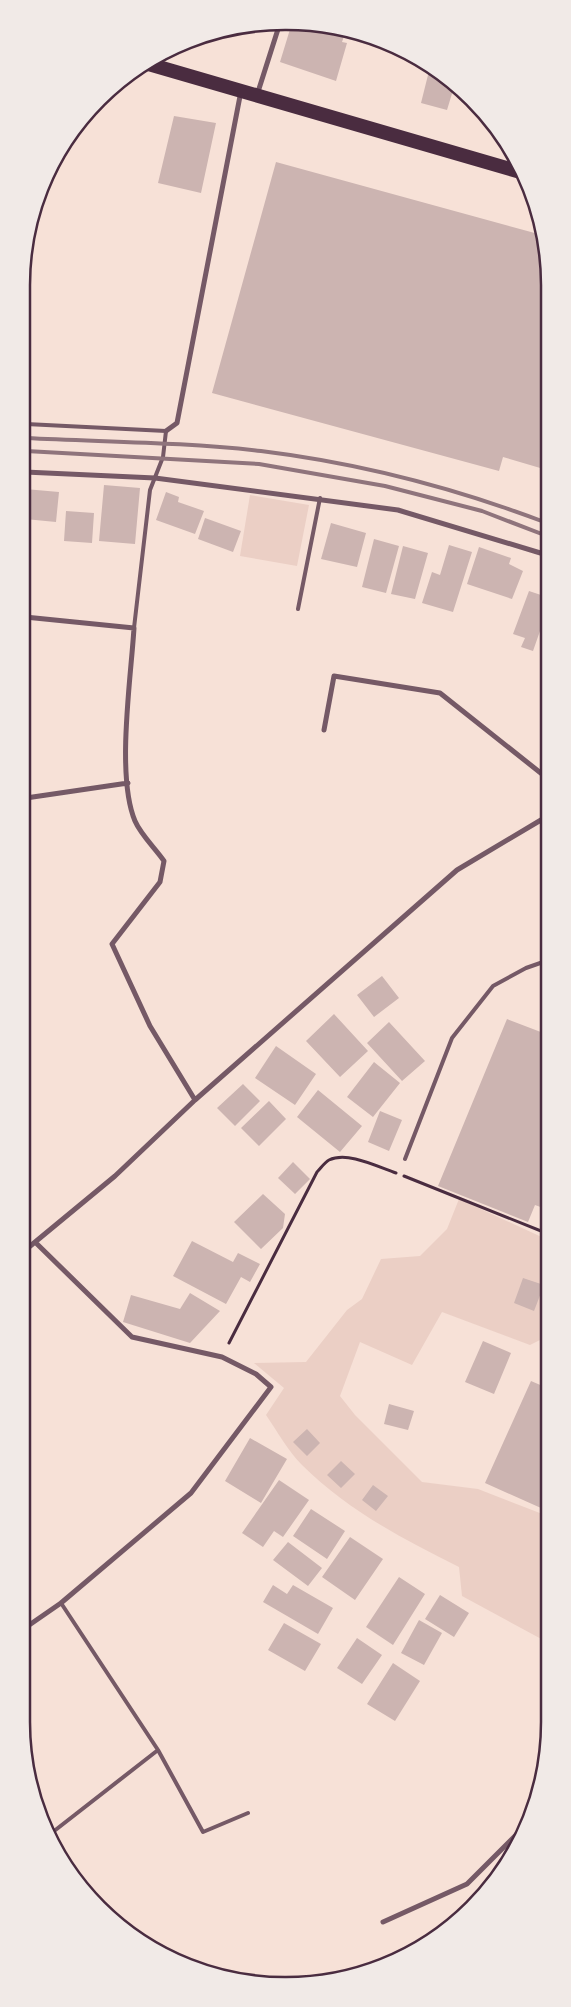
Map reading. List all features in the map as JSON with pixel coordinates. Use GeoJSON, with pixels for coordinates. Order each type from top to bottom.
{"type":"FeatureCollection","features":[{"type":"Feature","properties":{"kind":"highway"},"geometry":{"type":"LineString","coordinates":[[155,66],[514,170]]}},
{"type":"Feature","properties":{"kind":"street"},"geometry":{"type":"LineString","coordinates":[[257,96],[278,30]]}},
{"type":"Feature","properties":{"kind":"street"},"geometry":{"type":"LineString","coordinates":[[166,431],[177,423],[241,91]]}},
{"type":"Feature","properties":{"kind":"street"},"geometry":{"type":"LineString","coordinates":[[30,472],[155,478],[320,498],[398,510],[541,553]]}},
{"type":"Feature","properties":{"kind":"street"},"geometry":{"type":"LineString","coordinates":[[30,618],[134,628],[126,756],[130,804],[136,823],[164,861],[160,882],[112,944],[150,1026],[195,1100]]}},
{"type":"Feature","properties":{"kind":"street"},"geometry":{"type":"LineString","coordinates":[[324,730],[334,676],[440,693],[541,774]]}},
{"type":"Feature","properties":{"kind":"street"},"geometry":{"type":"LineString","coordinates":[[30,797],[128,783]]}},
{"type":"Feature","properties":{"kind":"street"},"geometry":{"type":"LineString","coordinates":[[30,1246],[114,1176],[195,1100],[457,870],[541,820]]}},
{"type":"Feature","properties":{"kind":"street"},"geometry":{"type":"LineString","coordinates":[[30,1625],[62,1603],[191,1493],[271,1387],[256,1374],[222,1357],[132,1337],[35,1242]]}},
{"type":"Feature","properties":{"kind":"street"},"geometry":{"type":"LineString","coordinates":[[383,1922],[467,1884],[514,1837]]}},
{"type":"Feature","properties":{"kind":"lane"},"geometry":{"type":"LineString","coordinates":[[30,424],[166,431],[163,457],[150,490],[134,628]]}},
{"type":"Feature","properties":{"kind":"lane"},"geometry":{"type":"LineString","coordinates":[[298,609],[320,498]]}},
{"type":"Feature","properties":{"kind":"lane"},"geometry":{"type":"LineString","coordinates":[[405,1159],[452,1038],[493,986],[526,968],[541,963]]}},
{"type":"Feature","properties":{"kind":"lane"},"geometry":{"type":"LineString","coordinates":[[62,1603],[158,1750],[204,1832],[248,1813]]}},
{"type":"Feature","properties":{"kind":"lane"},"geometry":{"type":"LineString","coordinates":[[54,1831],[158,1750]]}},
{"type":"Feature","properties":{"kind":"path"},"geometry":{"type":"LineString","coordinates":[[222,1357],[317,1172],[328,1160],[339,1158],[351,1159],[401,1175],[541,1231]]}},
{"type":"Feature","properties":{"kind":"shaded area"},"geometry":{"type":"Polygon","coordinates":[[[250,495],[309,505],[297,566],[240,556],[250,495]]]}},
{"type":"Feature","properties":{"kind":"shaded area"},"geometry":{"type":"Polygon","coordinates":[[[459,1199],[541,1237],[541,1340],[530,1345],[442,1312],[412,1365],[360,1342],[340,1396],[355,1415],[422,1482],[478,1489],[541,1513],[541,1639],[462,1596],[459,1567],[417,1546],[357,1510],[319,1481],[302,1465],[287,1447],[266,1415],[284,1388],[254,1363],[306,1362],[347,1310],[362,1299],[381,1259],[420,1256],[447,1229],[459,1199]]]}},
{"type":"Feature","properties":{"kind":"building"},"geometry":{"type":"Polygon","coordinates":[[[290,30],[335,35],[344,37],[342,42],[347,43],[336,81],[280,62],[290,30]]]}},
{"type":"Feature","properties":{"kind":"building"},"geometry":{"type":"Polygon","coordinates":[[[428,74],[453,92],[447,110],[421,103],[428,74]]]}},
{"type":"Feature","properties":{"kind":"building"},"geometry":{"type":"Polygon","coordinates":[[[174,116],[216,123],[201,193],[158,183],[174,116]]]}},
{"type":"Feature","properties":{"kind":"building"},"geometry":{"type":"Polygon","coordinates":[[[276,162],[535,233],[539,252],[541,286],[541,468],[503,457],[499,471],[212,393],[276,162]]]}},
{"type":"Feature","properties":{"kind":"building"},"geometry":{"type":"Polygon","coordinates":[[[104,485],[140,488],[135,544],[99,541],[104,485]]]}},
{"type":"Feature","properties":{"kind":"building"},"geometry":{"type":"Polygon","coordinates":[[[30,489],[59,492],[56,522],[30,519],[30,489]]]}},
{"type":"Feature","properties":{"kind":"building"},"geometry":{"type":"Polygon","coordinates":[[[166,492],[179,497],[178,502],[204,511],[195,534],[156,520],[166,492]]]}},
{"type":"Feature","properties":{"kind":"building"},"geometry":{"type":"Polygon","coordinates":[[[66,511],[94,513],[92,543],[64,541],[66,511]]]}},
{"type":"Feature","properties":{"kind":"building"},"geometry":{"type":"Polygon","coordinates":[[[205,518],[241,531],[233,552],[198,539],[205,518]]]}},
{"type":"Feature","properties":{"kind":"building"},"geometry":{"type":"Polygon","coordinates":[[[331,523],[366,533],[357,567],[321,559],[331,523]]]}},
{"type":"Feature","properties":{"kind":"building"},"geometry":{"type":"Polygon","coordinates":[[[374,539],[399,546],[386,593],[362,587],[374,539]]]}},
{"type":"Feature","properties":{"kind":"building"},"geometry":{"type":"Polygon","coordinates":[[[449,545],[472,552],[453,612],[422,603],[432,572],[440,575],[449,545]]]}},
{"type":"Feature","properties":{"kind":"building"},"geometry":{"type":"Polygon","coordinates":[[[403,546],[428,553],[415,599],[391,594],[403,546]]]}},
{"type":"Feature","properties":{"kind":"building"},"geometry":{"type":"Polygon","coordinates":[[[479,547],[511,558],[509,564],[523,571],[512,599],[467,584],[479,547]]]}},
{"type":"Feature","properties":{"kind":"building"},"geometry":{"type":"Polygon","coordinates":[[[529,591],[541,595],[541,628],[533,651],[521,647],[525,638],[513,634],[529,591]]]}},
{"type":"Feature","properties":{"kind":"building"},"geometry":{"type":"Polygon","coordinates":[[[382,976],[399,998],[374,1017],[357,995],[382,976]]]}},
{"type":"Feature","properties":{"kind":"building"},"geometry":{"type":"Polygon","coordinates":[[[334,1014],[368,1051],[340,1077],[306,1041],[334,1014]]]}},
{"type":"Feature","properties":{"kind":"building"},"geometry":{"type":"Polygon","coordinates":[[[507,1019],[541,1032],[541,1207],[535,1205],[528,1222],[438,1186],[507,1019]]]}},
{"type":"Feature","properties":{"kind":"building"},"geometry":{"type":"Polygon","coordinates":[[[389,1022],[425,1061],[402,1081],[367,1043],[389,1022]]]}},
{"type":"Feature","properties":{"kind":"building"},"geometry":{"type":"Polygon","coordinates":[[[276,1046],[316,1074],[295,1105],[255,1078],[276,1046]]]}},
{"type":"Feature","properties":{"kind":"building"},"geometry":{"type":"Polygon","coordinates":[[[374,1062],[400,1083],[373,1117],[347,1097],[374,1062]]]}},
{"type":"Feature","properties":{"kind":"building"},"geometry":{"type":"Polygon","coordinates":[[[243,1084],[260,1101],[235,1126],[217,1108],[243,1084]]]}},
{"type":"Feature","properties":{"kind":"building"},"geometry":{"type":"Polygon","coordinates":[[[318,1090],[362,1126],[340,1152],[297,1117],[318,1090]]]}},
{"type":"Feature","properties":{"kind":"building"},"geometry":{"type":"Polygon","coordinates":[[[269,1101],[286,1119],[259,1146],[241,1128],[269,1101]]]}},
{"type":"Feature","properties":{"kind":"building"},"geometry":{"type":"Polygon","coordinates":[[[380,1111],[402,1120],[389,1151],[368,1142],[380,1111]]]}},
{"type":"Feature","properties":{"kind":"building"},"geometry":{"type":"Polygon","coordinates":[[[293,1162],[310,1179],[295,1194],[278,1178],[293,1162]]]}},
{"type":"Feature","properties":{"kind":"building"},"geometry":{"type":"Polygon","coordinates":[[[263,1194],[285,1214],[283,1228],[261,1249],[234,1222],[263,1194]]]}},
{"type":"Feature","properties":{"kind":"building"},"geometry":{"type":"Polygon","coordinates":[[[192,1241],[233,1262],[238,1253],[260,1264],[250,1282],[241,1277],[226,1304],[173,1276],[192,1241]]]}},
{"type":"Feature","properties":{"kind":"building"},"geometry":{"type":"Polygon","coordinates":[[[523,1278],[541,1284],[541,1293],[534,1311],[514,1303],[523,1278]]]}},
{"type":"Feature","properties":{"kind":"building"},"geometry":{"type":"Polygon","coordinates":[[[190,1293],[220,1311],[190,1343],[123,1322],[131,1295],[180,1309],[190,1293]]]}},
{"type":"Feature","properties":{"kind":"building"},"geometry":{"type":"Polygon","coordinates":[[[483,1341],[511,1353],[494,1394],[465,1382],[483,1341]]]}},
{"type":"Feature","properties":{"kind":"building"},"geometry":{"type":"Polygon","coordinates":[[[531,1381],[541,1385],[541,1508],[485,1483],[531,1381]]]}},
{"type":"Feature","properties":{"kind":"building"},"geometry":{"type":"Polygon","coordinates":[[[389,1404],[414,1411],[408,1430],[384,1424],[389,1404]]]}},
{"type":"Feature","properties":{"kind":"building"},"geometry":{"type":"Polygon","coordinates":[[[307,1429],[320,1443],[307,1456],[293,1442],[307,1429]]]}},
{"type":"Feature","properties":{"kind":"building"},"geometry":{"type":"Polygon","coordinates":[[[250,1438],[287,1459],[261,1503],[225,1481],[250,1438]]]}},
{"type":"Feature","properties":{"kind":"building"},"geometry":{"type":"Polygon","coordinates":[[[341,1461],[355,1474],[341,1488],[327,1475],[341,1461]]]}},
{"type":"Feature","properties":{"kind":"building"},"geometry":{"type":"Polygon","coordinates":[[[279,1480],[309,1500],[283,1537],[274,1531],[263,1547],[242,1533],[279,1480]]]}},
{"type":"Feature","properties":{"kind":"building"},"geometry":{"type":"Polygon","coordinates":[[[373,1485],[388,1496],[376,1511],[362,1500],[373,1485]]]}},
{"type":"Feature","properties":{"kind":"building"},"geometry":{"type":"Polygon","coordinates":[[[311,1509],[345,1531],[327,1559],[293,1536],[311,1509]]]}},
{"type":"Feature","properties":{"kind":"building"},"geometry":{"type":"Polygon","coordinates":[[[350,1537],[383,1559],[355,1600],[322,1577],[350,1537]]]}},
{"type":"Feature","properties":{"kind":"building"},"geometry":{"type":"Polygon","coordinates":[[[288,1542],[322,1568],[308,1586],[273,1560],[288,1542]]]}},
{"type":"Feature","properties":{"kind":"building"},"geometry":{"type":"Polygon","coordinates":[[[399,1577],[425,1594],[393,1645],[366,1627],[399,1577]]]}},
{"type":"Feature","properties":{"kind":"building"},"geometry":{"type":"Polygon","coordinates":[[[273,1585],[287,1594],[293,1585],[333,1608],[318,1634],[263,1602],[273,1585]]]}},
{"type":"Feature","properties":{"kind":"building"},"geometry":{"type":"Polygon","coordinates":[[[440,1595],[469,1613],[454,1637],[425,1619],[440,1595]]]}},
{"type":"Feature","properties":{"kind":"building"},"geometry":{"type":"Polygon","coordinates":[[[419,1620],[442,1633],[424,1665],[401,1653],[419,1620]]]}},
{"type":"Feature","properties":{"kind":"building"},"geometry":{"type":"Polygon","coordinates":[[[284,1623],[321,1644],[305,1671],[268,1650],[284,1623]]]}},
{"type":"Feature","properties":{"kind":"building"},"geometry":{"type":"Polygon","coordinates":[[[357,1638],[382,1655],[362,1684],[337,1668],[357,1638]]]}},
{"type":"Feature","properties":{"kind":"building"},"geometry":{"type":"Polygon","coordinates":[[[393,1663],[420,1681],[395,1721],[367,1704],[393,1663]]]}},
{"type":"Feature","properties":{"kind":"railway"},"geometry":{"type":"LineString","coordinates":[[30,438],[202,446],[298,456],[406,478],[512,510],[541,521]]}},
{"type":"Feature","properties":{"kind":"railway"},"geometry":{"type":"LineString","coordinates":[[30,451],[259,464],[385,486],[482,511],[541,534]]}}]}
